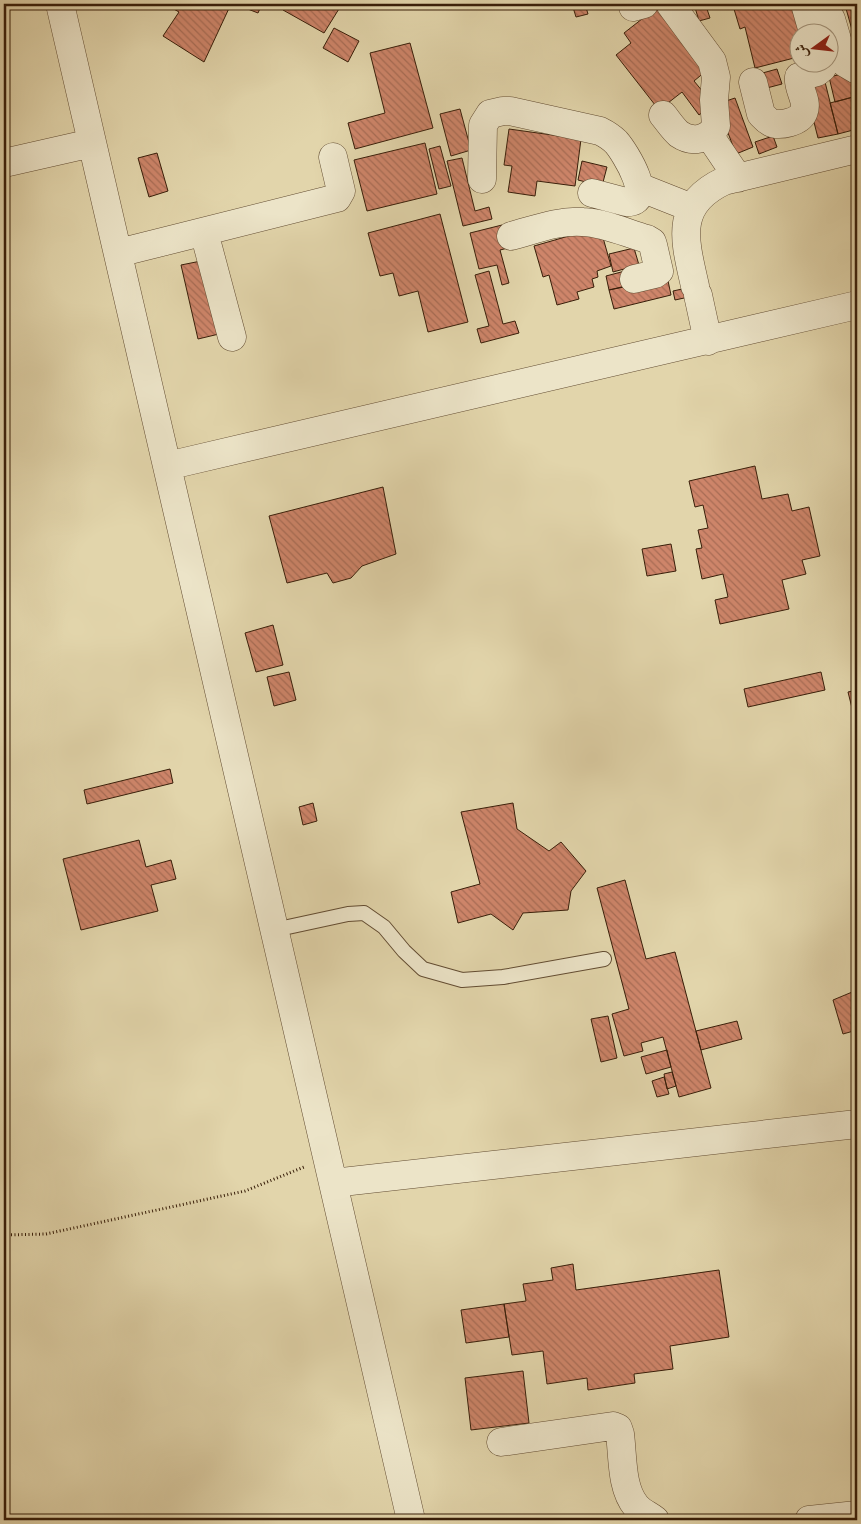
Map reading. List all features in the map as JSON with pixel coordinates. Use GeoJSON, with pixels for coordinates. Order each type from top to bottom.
{"type":"FeatureCollection","features":[{"type":"Feature","properties":{"kind":"street"},"geometry":{"type":"LineString","coordinates":[[60,4],[411,1520]]}},
{"type":"Feature","properties":{"kind":"street"},"geometry":{"type":"LineString","coordinates":[[663,115],[678,133],[685,137],[701,139],[709,135],[716,126],[717,119],[714,100],[715,69],[708,54],[670,4]]}},
{"type":"Feature","properties":{"kind":"street"},"geometry":{"type":"LineString","coordinates":[[805,4],[819,22]]}},
{"type":"Feature","properties":{"kind":"street"},"geometry":{"type":"LineString","coordinates":[[838,52],[845,63],[857,70]]}},
{"type":"Feature","properties":{"kind":"street"},"geometry":{"type":"LineString","coordinates":[[752,82],[761,114],[775,124],[786,123],[797,120],[804,112],[805,108],[799,82],[800,77],[817,72]]}},
{"type":"Feature","properties":{"kind":"street"},"geometry":{"type":"LineString","coordinates":[[482,179],[483,125],[490,114],[503,111],[606,134],[621,148],[632,169],[639,187],[638,197],[630,202],[592,193]]}},
{"type":"Feature","properties":{"kind":"street"},"geometry":{"type":"LineString","coordinates":[[786,123],[797,164]]}},
{"type":"Feature","properties":{"kind":"street"},"geometry":{"type":"LineString","coordinates":[[709,135],[738,178]]}},
{"type":"Feature","properties":{"kind":"street"},"geometry":{"type":"LineString","coordinates":[[4,163],[92,143]]}},
{"type":"Feature","properties":{"kind":"street"},"geometry":{"type":"LineString","coordinates":[[708,341],[685,235],[687,221],[692,208],[700,196],[711,187],[724,181],[857,149]]}},
{"type":"Feature","properties":{"kind":"street"},"geometry":{"type":"LineString","coordinates":[[118,252],[337,198],[341,191],[333,157]]}},
{"type":"Feature","properties":{"kind":"street"},"geometry":{"type":"LineString","coordinates":[[639,187],[692,208]]}},
{"type":"Feature","properties":{"kind":"street"},"geometry":{"type":"LineString","coordinates":[[511,236],[563,223],[593,223],[650,240],[659,268],[658,273],[634,279]]}},
{"type":"Feature","properties":{"kind":"street"},"geometry":{"type":"LineString","coordinates":[[204,232],[232,337]]}},
{"type":"Feature","properties":{"kind":"street"},"geometry":{"type":"LineString","coordinates":[[656,256],[687,249]]}},
{"type":"Feature","properties":{"kind":"street"},"geometry":{"type":"LineString","coordinates":[[167,466],[857,305]]}},
{"type":"Feature","properties":{"kind":"street"},"geometry":{"type":"LineString","coordinates":[[332,1183],[857,1124]]}},
{"type":"Feature","properties":{"kind":"street"},"geometry":{"type":"LineString","coordinates":[[501,1442],[613,1426],[618,1428],[626,1486],[630,1497],[645,1514],[655,1520]]}},
{"type":"Feature","properties":{"kind":"street"},"geometry":{"type":"LineString","coordinates":[[814,1520],[857,1515]]}},
{"type":"Feature","properties":{"kind":"lane"},"geometry":{"type":"LineString","coordinates":[[274,930],[348,914],[364,913],[384,927],[422,970],[462,980],[503,977],[604,959]]}},
{"type":"Feature","properties":{"kind":"path"},"geometry":{"type":"LineString","coordinates":[[4,1235],[46,1234],[244,1190],[276,1179],[327,1156]]}},
{"type":"Feature","properties":{"kind":"building"},"geometry":{"type":"Polygon","coordinates":[[[165,4],[231,4],[204,62],[163,36],[179,12],[165,4]]]}},
{"type":"Feature","properties":{"kind":"building"},"geometry":{"type":"Polygon","coordinates":[[[235,4],[262,4],[258,13],[235,4]]]}},
{"type":"Feature","properties":{"kind":"building"},"geometry":{"type":"Polygon","coordinates":[[[285,4],[342,4],[324,33],[283,10],[285,4]]]}},
{"type":"Feature","properties":{"kind":"building"},"geometry":{"type":"Polygon","coordinates":[[[572,4],[585,4],[588,14],[576,17],[572,4]]]}},
{"type":"Feature","properties":{"kind":"building"},"geometry":{"type":"Polygon","coordinates":[[[694,4],[714,4],[706,6],[710,18],[699,21],[694,4]]]}},
{"type":"Feature","properties":{"kind":"building"},"geometry":{"type":"Polygon","coordinates":[[[755,4],[796,4],[800,22],[788,22],[788,60],[755,68],[745,27],[740,29],[734,9],[755,4]]]}},
{"type":"Feature","properties":{"kind":"building"},"geometry":{"type":"Polygon","coordinates":[[[838,4],[857,4],[857,44],[845,5],[839,7],[838,4]]]}},
{"type":"Feature","properties":{"kind":"building"},"geometry":{"type":"Polygon","coordinates":[[[656,8],[706,71],[694,81],[713,104],[699,115],[682,92],[659,110],[616,55],[631,43],[624,33],[656,8]]]}},
{"type":"Feature","properties":{"kind":"building"},"geometry":{"type":"Polygon","coordinates":[[[334,28],[359,41],[348,62],[323,48],[334,28]]]}},
{"type":"Feature","properties":{"kind":"building"},"geometry":{"type":"Polygon","coordinates":[[[410,43],[433,128],[355,149],[348,123],[385,113],[370,53],[410,43]]]}},
{"type":"Feature","properties":{"kind":"building"},"geometry":{"type":"Polygon","coordinates":[[[777,69],[782,84],[763,89],[759,74],[777,69]]]}},
{"type":"Feature","properties":{"kind":"building"},"geometry":{"type":"Polygon","coordinates":[[[851,72],[857,96],[835,102],[829,77],[851,72]]]}},
{"type":"Feature","properties":{"kind":"building"},"geometry":{"type":"Polygon","coordinates":[[[823,74],[838,134],[818,138],[803,79],[823,74]]]}},
{"type":"Feature","properties":{"kind":"building"},"geometry":{"type":"Polygon","coordinates":[[[857,96],[857,129],[838,134],[830,103],[857,96]]]}},
{"type":"Feature","properties":{"kind":"building"},"geometry":{"type":"Polygon","coordinates":[[[735,98],[753,147],[736,154],[717,104],[735,98]]]}},
{"type":"Feature","properties":{"kind":"building"},"geometry":{"type":"Polygon","coordinates":[[[460,109],[471,150],[451,156],[440,114],[460,109]]]}},
{"type":"Feature","properties":{"kind":"building"},"geometry":{"type":"Polygon","coordinates":[[[509,129],[581,139],[575,186],[537,181],[535,196],[508,192],[512,166],[504,165],[509,129]]]}},
{"type":"Feature","properties":{"kind":"building"},"geometry":{"type":"Polygon","coordinates":[[[773,136],[777,147],[759,154],[755,142],[773,136]]]}},
{"type":"Feature","properties":{"kind":"building"},"geometry":{"type":"Polygon","coordinates":[[[425,143],[437,194],[367,211],[354,160],[425,143]]]}},
{"type":"Feature","properties":{"kind":"building"},"geometry":{"type":"Polygon","coordinates":[[[440,146],[451,186],[439,189],[429,149],[440,146]]]}},
{"type":"Feature","properties":{"kind":"building"},"geometry":{"type":"Polygon","coordinates":[[[157,153],[168,191],[149,197],[138,158],[157,153]]]}},
{"type":"Feature","properties":{"kind":"building"},"geometry":{"type":"Polygon","coordinates":[[[462,158],[475,211],[489,207],[492,219],[463,226],[447,161],[462,158]]]}},
{"type":"Feature","properties":{"kind":"building"},"geometry":{"type":"Polygon","coordinates":[[[582,161],[607,167],[602,186],[578,180],[582,161]]]}},
{"type":"Feature","properties":{"kind":"building"},"geometry":{"type":"Polygon","coordinates":[[[440,214],[468,322],[428,332],[418,291],[399,296],[393,273],[380,276],[368,233],[440,214]]]}},
{"type":"Feature","properties":{"kind":"building"},"geometry":{"type":"Polygon","coordinates":[[[502,225],[508,248],[500,250],[509,283],[502,285],[497,265],[479,269],[470,233],[502,225]]]}},
{"type":"Feature","properties":{"kind":"building"},"geometry":{"type":"Polygon","coordinates":[[[600,227],[611,266],[597,271],[598,277],[592,279],[594,287],[577,292],[579,299],[557,305],[549,275],[543,277],[534,246],[600,227]]]}},
{"type":"Feature","properties":{"kind":"building"},"geometry":{"type":"Polygon","coordinates":[[[634,248],[639,265],[613,272],[609,254],[634,248]]]}},
{"type":"Feature","properties":{"kind":"building"},"geometry":{"type":"Polygon","coordinates":[[[201,261],[219,334],[198,339],[181,265],[201,261]]]}},
{"type":"Feature","properties":{"kind":"building"},"geometry":{"type":"Polygon","coordinates":[[[489,271],[503,324],[515,321],[519,333],[481,343],[477,329],[489,326],[475,275],[489,271]]]}},
{"type":"Feature","properties":{"kind":"building"},"geometry":{"type":"Polygon","coordinates":[[[625,271],[629,286],[609,290],[606,276],[625,271]]]}},
{"type":"Feature","properties":{"kind":"building"},"geometry":{"type":"Polygon","coordinates":[[[667,276],[671,295],[614,309],[609,290],[667,276]]]}},
{"type":"Feature","properties":{"kind":"building"},"geometry":{"type":"Polygon","coordinates":[[[705,284],[707,293],[675,300],[673,291],[705,284]]]}},
{"type":"Feature","properties":{"kind":"building"},"geometry":{"type":"Polygon","coordinates":[[[755,466],[762,499],[788,494],[792,511],[809,507],[820,556],[802,560],[806,574],[782,580],[789,609],[720,624],[715,600],[728,597],[723,574],[702,579],[696,549],[702,548],[698,530],[708,528],[703,505],[695,507],[689,481],[755,466]]]}},
{"type":"Feature","properties":{"kind":"building"},"geometry":{"type":"Polygon","coordinates":[[[383,487],[396,554],[362,566],[351,578],[333,583],[327,573],[287,583],[269,516],[383,487]]]}},
{"type":"Feature","properties":{"kind":"building"},"geometry":{"type":"Polygon","coordinates":[[[671,544],[676,571],[647,576],[642,549],[671,544]]]}},
{"type":"Feature","properties":{"kind":"building"},"geometry":{"type":"Polygon","coordinates":[[[273,625],[283,665],[256,672],[245,633],[273,625]]]}},
{"type":"Feature","properties":{"kind":"building"},"geometry":{"type":"Polygon","coordinates":[[[289,672],[296,700],[274,706],[267,677],[289,672]]]}},
{"type":"Feature","properties":{"kind":"building"},"geometry":{"type":"Polygon","coordinates":[[[821,672],[825,690],[748,707],[744,689],[821,672]]]}},
{"type":"Feature","properties":{"kind":"building"},"geometry":{"type":"Polygon","coordinates":[[[857,690],[857,707],[852,708],[848,692],[857,690]]]}},
{"type":"Feature","properties":{"kind":"building"},"geometry":{"type":"Polygon","coordinates":[[[170,769],[173,783],[87,804],[84,790],[170,769]]]}},
{"type":"Feature","properties":{"kind":"building"},"geometry":{"type":"Polygon","coordinates":[[[313,803],[317,821],[303,825],[299,807],[313,803]]]}},
{"type":"Feature","properties":{"kind":"building"},"geometry":{"type":"Polygon","coordinates":[[[513,803],[517,829],[549,851],[561,842],[586,871],[571,891],[568,910],[523,913],[513,930],[491,914],[458,923],[451,892],[480,884],[461,812],[513,803]]]}},
{"type":"Feature","properties":{"kind":"building"},"geometry":{"type":"Polygon","coordinates":[[[139,840],[146,867],[171,860],[176,879],[151,885],[158,911],[81,930],[63,859],[139,840]]]}},
{"type":"Feature","properties":{"kind":"building"},"geometry":{"type":"Polygon","coordinates":[[[625,880],[646,959],[675,952],[711,1088],[679,1097],[663,1037],[641,1043],[643,1051],[624,1056],[612,1014],[629,1009],[597,888],[625,880]]]}},
{"type":"Feature","properties":{"kind":"building"},"geometry":{"type":"Polygon","coordinates":[[[857,990],[857,1030],[843,1034],[833,1000],[857,990]]]}},
{"type":"Feature","properties":{"kind":"building"},"geometry":{"type":"Polygon","coordinates":[[[608,1016],[617,1058],[601,1062],[591,1019],[608,1016]]]}},
{"type":"Feature","properties":{"kind":"building"},"geometry":{"type":"Polygon","coordinates":[[[737,1021],[742,1039],[701,1050],[696,1031],[737,1021]]]}},
{"type":"Feature","properties":{"kind":"building"},"geometry":{"type":"Polygon","coordinates":[[[667,1050],[671,1067],[646,1074],[641,1057],[667,1050]]]}},
{"type":"Feature","properties":{"kind":"building"},"geometry":{"type":"Polygon","coordinates":[[[672,1072],[676,1086],[667,1089],[664,1074],[672,1072]]]}},
{"type":"Feature","properties":{"kind":"building"},"geometry":{"type":"Polygon","coordinates":[[[664,1077],[669,1094],[657,1097],[652,1081],[664,1077]]]}},
{"type":"Feature","properties":{"kind":"building"},"geometry":{"type":"Polygon","coordinates":[[[573,1264],[576,1290],[719,1270],[729,1337],[670,1346],[673,1369],[634,1374],[635,1383],[588,1390],[587,1378],[547,1384],[543,1351],[512,1355],[504,1304],[526,1301],[523,1284],[553,1280],[551,1268],[573,1264]]]}},
{"type":"Feature","properties":{"kind":"building"},"geometry":{"type":"Polygon","coordinates":[[[504,1304],[509,1337],[466,1343],[461,1310],[504,1304]]]}},
{"type":"Feature","properties":{"kind":"building"},"geometry":{"type":"Polygon","coordinates":[[[523,1371],[529,1423],[471,1430],[465,1378],[523,1371]]]}}]}
